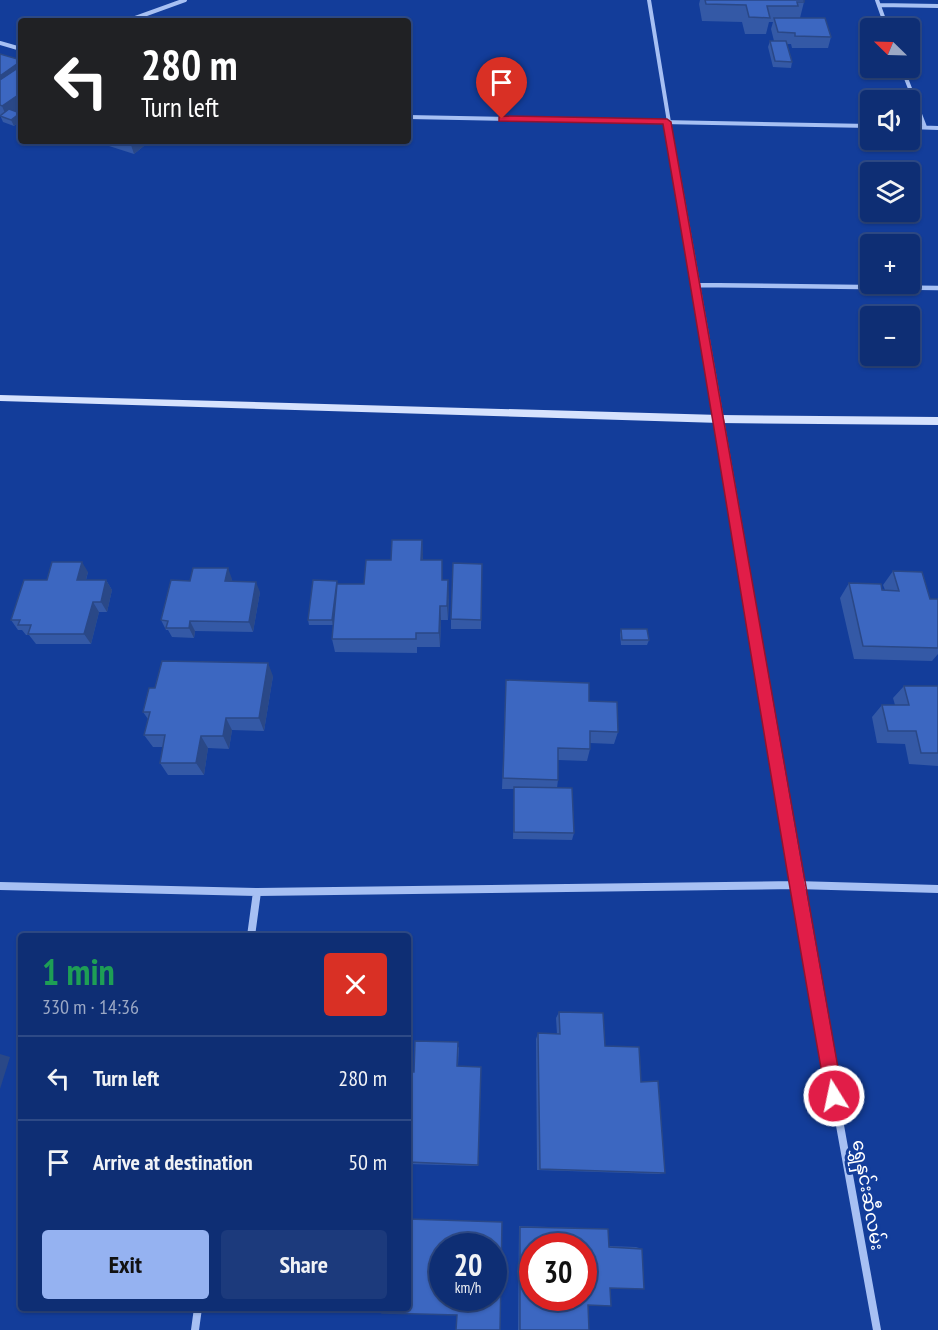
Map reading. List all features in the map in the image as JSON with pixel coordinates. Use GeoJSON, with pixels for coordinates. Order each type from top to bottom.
{"type":"FeatureCollection","features":[{"type":"Feature","properties":{"kind":"street"},"geometry":{"type":"LineString","coordinates":[[135,18],[185,0]]}},
{"type":"Feature","properties":{"kind":"street","name":"ရွှေနှင်းဆီလမ်း"},"geometry":{"type":"LineString","coordinates":[[649,0],[667,122],[720,419],[796,885],[877,1330]]}},
{"type":"Feature","properties":{"kind":"street"},"geometry":{"type":"LineString","coordinates":[[877,0],[884,18]]}},
{"type":"Feature","properties":{"kind":"street"},"geometry":{"type":"LineString","coordinates":[[879,5],[938,6]]}},
{"type":"Feature","properties":{"kind":"street"},"geometry":{"type":"LineString","coordinates":[[0,43],[18,48]]}},
{"type":"Feature","properties":{"kind":"street"},"geometry":{"type":"LineString","coordinates":[[906,78],[925,127]]}},
{"type":"Feature","properties":{"kind":"street"},"geometry":{"type":"LineString","coordinates":[[411,117],[860,126]]}},
{"type":"Feature","properties":{"kind":"street"},"geometry":{"type":"LineString","coordinates":[[920,127],[938,128]]}},
{"type":"Feature","properties":{"kind":"street"},"geometry":{"type":"LineString","coordinates":[[696,285],[938,288]]}},
{"type":"Feature","properties":{"kind":"street"},"geometry":{"type":"LineString","coordinates":[[0,398],[720,419],[938,421]]}},
{"type":"Feature","properties":{"kind":"street"},"geometry":{"type":"LineString","coordinates":[[0,886],[257,892],[796,885],[938,889]]}},
{"type":"Feature","properties":{"kind":"street"},"geometry":{"type":"LineString","coordinates":[[251,933],[257,892]]}},
{"type":"Feature","properties":{"kind":"street"},"geometry":{"type":"LineString","coordinates":[[195,1330],[198,1311]]}},
{"type":"Feature","properties":{"kind":"building"},"geometry":{"type":"Polygon","coordinates":[[[705,0],[804,0],[804,2],[797,2],[798,6],[767,6],[770,18],[749,17],[746,5],[706,4],[705,0]]]}},
{"type":"Feature","properties":{"kind":"building"},"geometry":{"type":"Polygon","coordinates":[[[774,18],[825,18],[831,37],[795,36],[795,33],[778,32],[774,18]]]}},
{"type":"Feature","properties":{"kind":"building"},"geometry":{"type":"Polygon","coordinates":[[[770,41],[786,41],[792,62],[775,61],[770,41]]]}},
{"type":"Feature","properties":{"kind":"building"},"geometry":{"type":"Polygon","coordinates":[[[0,54],[18,59],[18,63],[0,76],[0,54]]]}},
{"type":"Feature","properties":{"kind":"building"},"geometry":{"type":"Polygon","coordinates":[[[18,68],[18,95],[2,106],[0,105],[0,80],[18,68]]]}},
{"type":"Feature","properties":{"kind":"building"},"geometry":{"type":"Polygon","coordinates":[[[9,109],[18,112],[11,120],[0,116],[9,109]]]}},
{"type":"Feature","properties":{"kind":"building"},"geometry":{"type":"Polygon","coordinates":[[[392,540],[422,540],[421,560],[442,560],[442,580],[448,580],[447,606],[440,606],[439,633],[416,633],[416,639],[332,639],[337,584],[364,584],[366,560],[391,560],[392,540]]]}},
{"type":"Feature","properties":{"kind":"building"},"geometry":{"type":"Polygon","coordinates":[[[52,562],[82,562],[77,580],[106,580],[101,602],[93,602],[84,634],[28,634],[31,625],[18,625],[20,620],[11,620],[24,580],[47,580],[52,562]]]}},
{"type":"Feature","properties":{"kind":"building"},"geometry":{"type":"Polygon","coordinates":[[[453,563],[482,564],[481,620],[451,619],[453,563]]]}},
{"type":"Feature","properties":{"kind":"building"},"geometry":{"type":"Polygon","coordinates":[[[193,568],[228,568],[225,581],[256,582],[249,622],[190,621],[189,628],[166,628],[168,621],[161,620],[171,580],[190,581],[193,568]]]}},
{"type":"Feature","properties":{"kind":"building"},"geometry":{"type":"Polygon","coordinates":[[[893,571],[922,572],[930,599],[938,599],[938,648],[863,646],[849,583],[881,584],[882,590],[899,591],[893,571]]]}},
{"type":"Feature","properties":{"kind":"building"},"geometry":{"type":"Polygon","coordinates":[[[313,580],[337,581],[332,620],[308,620],[313,580]]]}},
{"type":"Feature","properties":{"kind":"building"},"geometry":{"type":"Polygon","coordinates":[[[621,629],[647,629],[649,640],[622,640],[621,629]]]}},
{"type":"Feature","properties":{"kind":"building"},"geometry":{"type":"Polygon","coordinates":[[[162,661],[268,663],[259,718],[226,718],[223,736],[201,736],[196,763],[160,763],[165,735],[144,735],[150,712],[143,712],[149,688],[155,688],[162,661]]]}},
{"type":"Feature","properties":{"kind":"building"},"geometry":{"type":"Polygon","coordinates":[[[506,680],[589,683],[589,701],[617,702],[618,732],[590,731],[590,749],[558,748],[558,780],[503,778],[506,680]]]}},
{"type":"Feature","properties":{"kind":"building"},"geometry":{"type":"Polygon","coordinates":[[[904,686],[938,686],[938,753],[921,753],[916,731],[888,731],[882,705],[909,705],[904,686]]]}},
{"type":"Feature","properties":{"kind":"building"},"geometry":{"type":"Polygon","coordinates":[[[514,787],[572,788],[574,833],[514,832],[514,787]]]}},
{"type":"Feature","properties":{"kind":"building"},"geometry":{"type":"Polygon","coordinates":[[[559,1012],[603,1013],[605,1046],[639,1047],[641,1082],[658,1081],[665,1173],[540,1169],[538,1033],[560,1034],[559,1012]]]}},
{"type":"Feature","properties":{"kind":"building"},"geometry":{"type":"Polygon","coordinates":[[[415,1041],[458,1042],[457,1066],[481,1067],[478,1165],[411,1162],[411,1072],[414,1072],[415,1041]]]}},
{"type":"Feature","properties":{"kind":"building"},"geometry":{"type":"Polygon","coordinates":[[[411,1219],[502,1222],[502,1233],[429,1233],[429,1311],[500,1311],[500,1330],[456,1330],[457,1315],[382,1313],[382,1311],[411,1311],[411,1219]]]}},
{"type":"Feature","properties":{"kind":"building"},"geometry":{"type":"Polygon","coordinates":[[[520,1227],[608,1229],[609,1247],[642,1249],[644,1289],[610,1288],[611,1306],[597,1305],[597,1233],[520,1233],[520,1227]]]}},
{"type":"Feature","properties":{"kind":"building"},"geometry":{"type":"Polygon","coordinates":[[[520,1311],[588,1311],[589,1330],[520,1330],[520,1311]]]}},
{"type":"Feature","properties":{"kind":"route"},"geometry":{"type":"LineString","coordinates":[[502,119],[667,122],[720,419],[796,885],[834,1096]]}}]}
